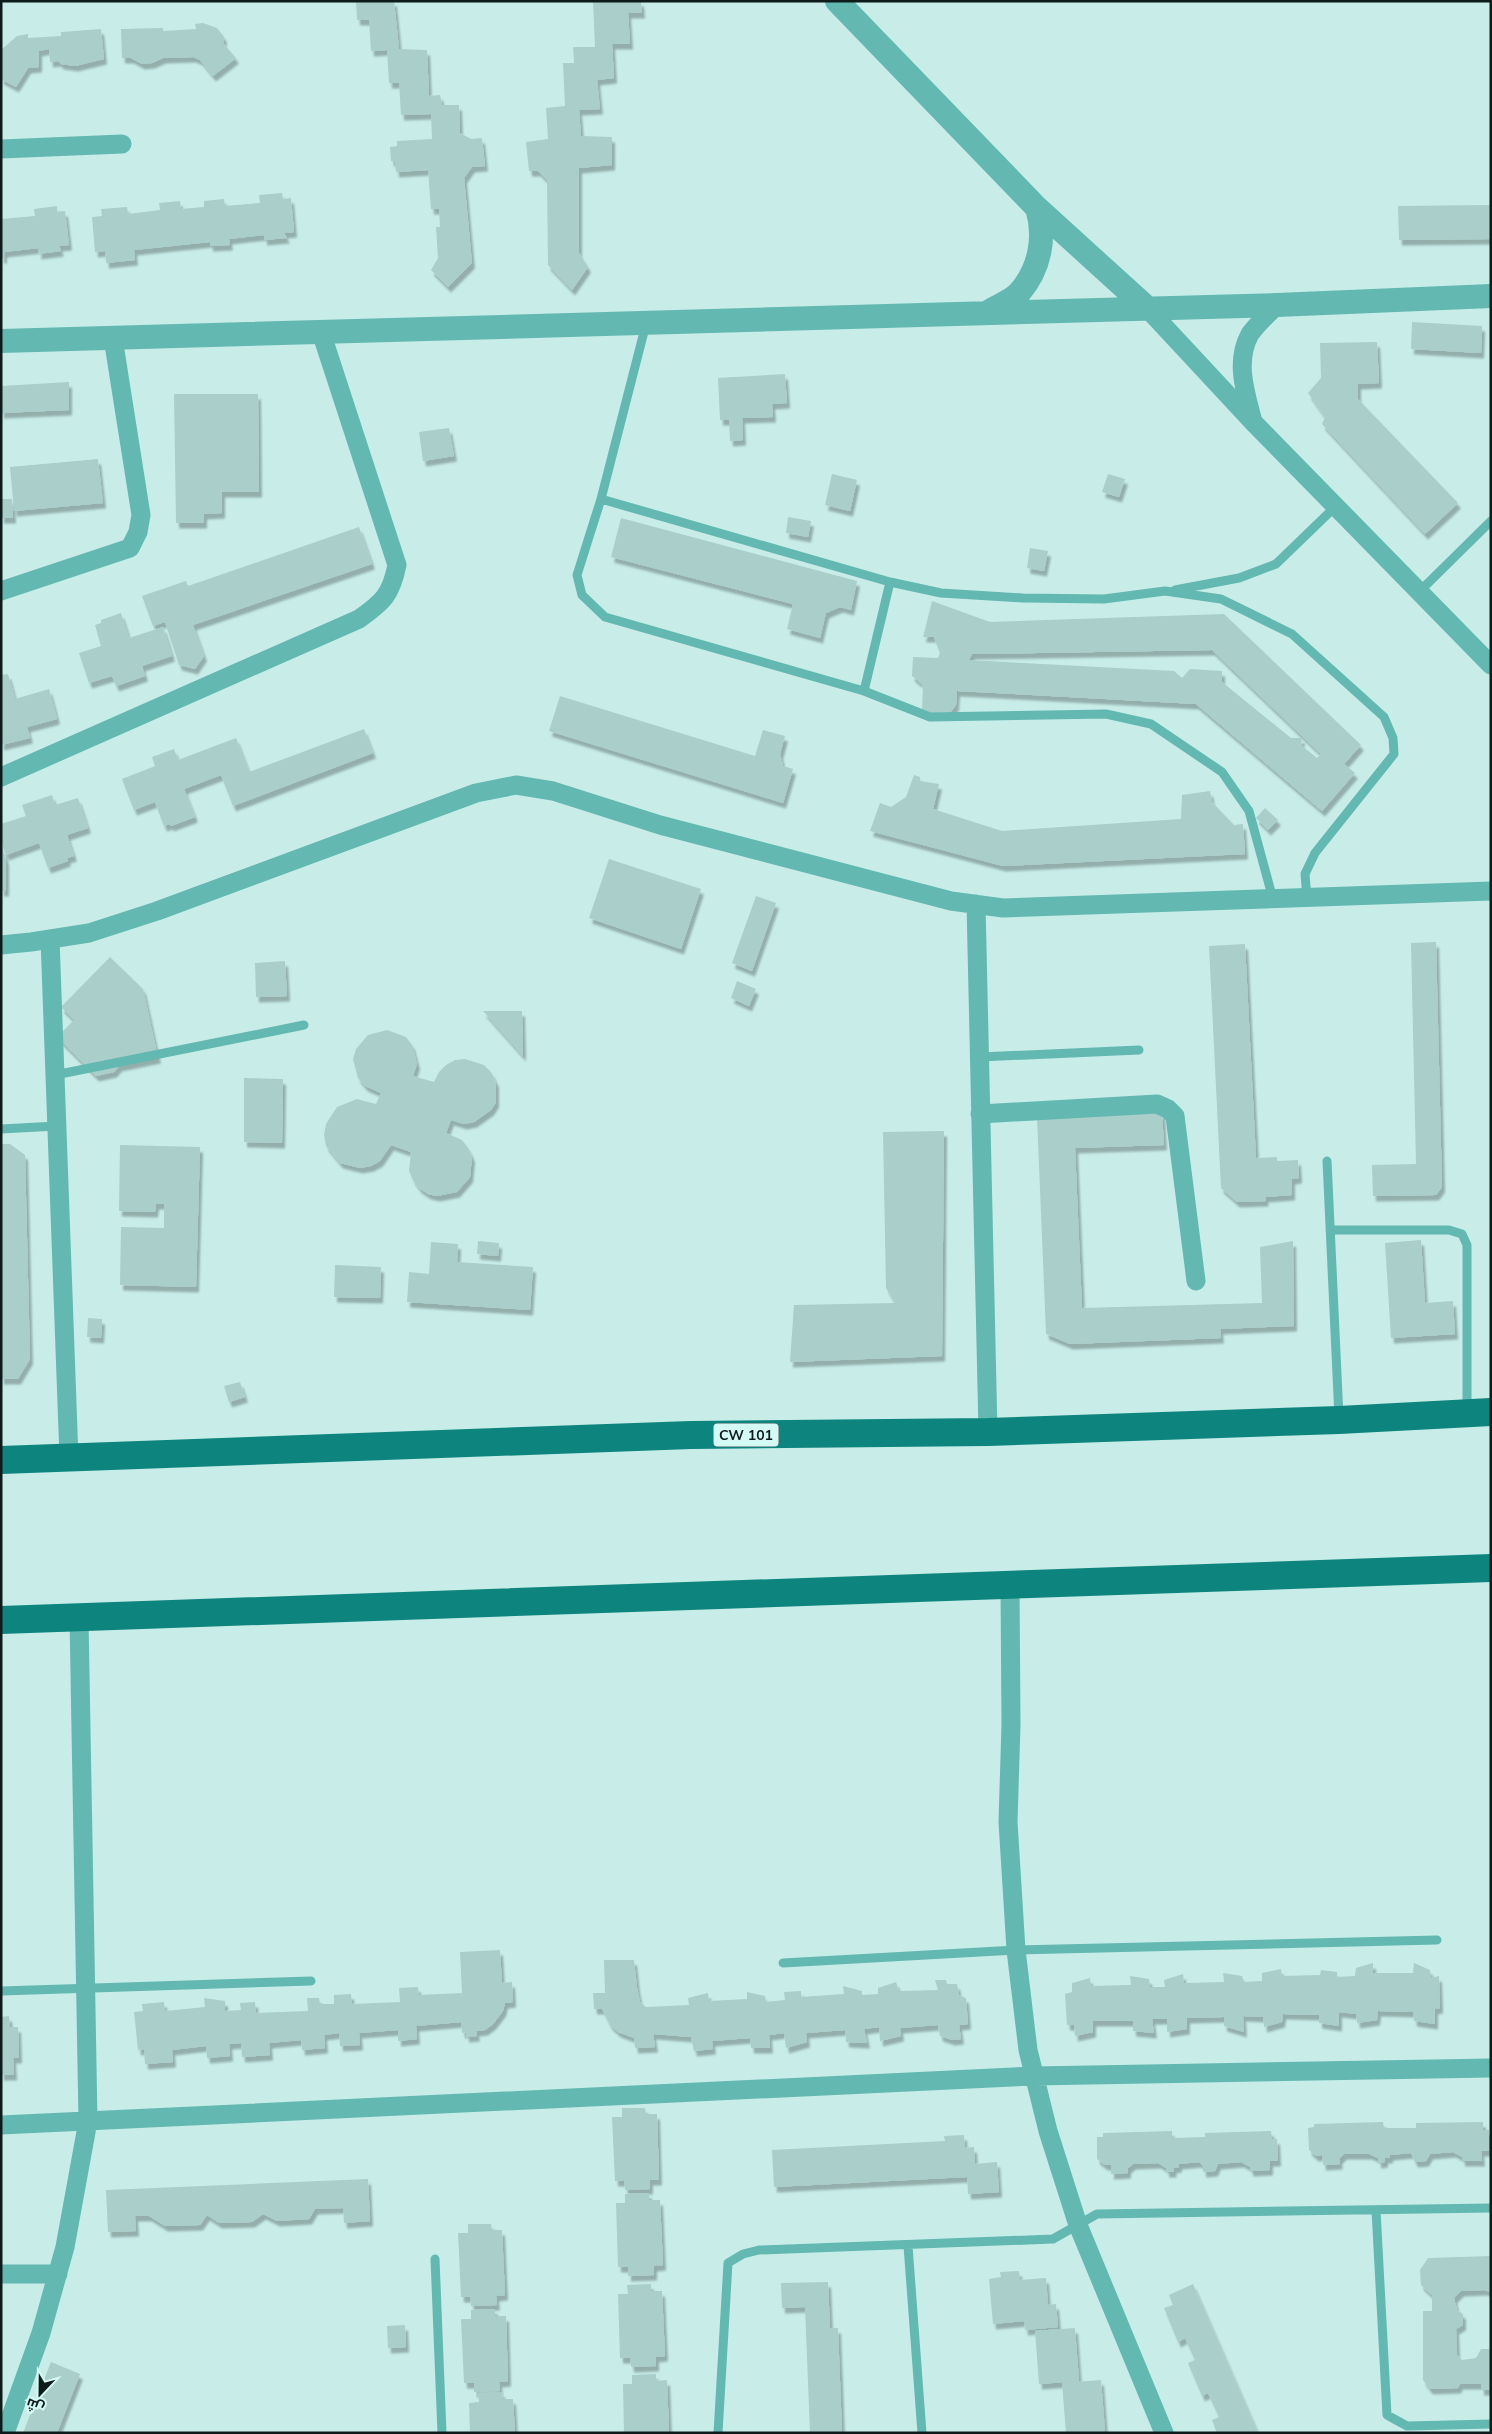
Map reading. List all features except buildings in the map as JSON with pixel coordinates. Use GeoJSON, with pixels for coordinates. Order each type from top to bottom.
{"type":"FeatureCollection","features":[{"type":"Feature","properties":{"kind":"main road","name":"CW 101"},"geometry":{"type":"LineString","coordinates":[[1,1460],[692,1435],[988,1432],[1339,1420],[1479,1412]]}},
{"type":"Feature","properties":{"kind":"main road"},"geometry":{"type":"LineString","coordinates":[[1,1620],[1491,1568]]}},
{"type":"Feature","properties":{"kind":"street"},"geometry":{"type":"LineString","coordinates":[[837,1],[1037,208],[1146,307],[1253,422],[1491,665]]}},
{"type":"Feature","properties":{"kind":"street"},"geometry":{"type":"LineString","coordinates":[[1,149],[122,144]]}},
{"type":"Feature","properties":{"kind":"street"},"geometry":{"type":"LineString","coordinates":[[987,313],[1018,294],[1033,268],[1042,243],[1042,225],[1037,208]]}},
{"type":"Feature","properties":{"kind":"street"},"geometry":{"type":"LineString","coordinates":[[1,341],[1146,307],[1277,305],[1491,296]]}},
{"type":"Feature","properties":{"kind":"street"},"geometry":{"type":"LineString","coordinates":[[1253,422],[1244,390],[1241,360],[1250,334],[1277,305]]}},
{"type":"Feature","properties":{"kind":"street"},"geometry":{"type":"LineString","coordinates":[[1,777],[359,619],[383,602],[393,585],[397,565],[321,332]]}},
{"type":"Feature","properties":{"kind":"street"},"geometry":{"type":"LineString","coordinates":[[1,591],[130,548],[138,532],[141,515],[113,338]]}},
{"type":"Feature","properties":{"kind":"street"},"geometry":{"type":"LineString","coordinates":[[1,945],[89,933],[157,910],[476,793],[516,785],[553,791],[660,825],[951,901],[976,904],[1013,908],[1491,891]]}},
{"type":"Feature","properties":{"kind":"street"},"geometry":{"type":"LineString","coordinates":[[976,904],[988,1432]]}},
{"type":"Feature","properties":{"kind":"street"},"geometry":{"type":"LineString","coordinates":[[50,939],[69,1458]]}},
{"type":"Feature","properties":{"kind":"street"},"geometry":{"type":"LineString","coordinates":[[980,1114],[1158,1104],[1168,1109],[1175,1116],[1196,1281]]}},
{"type":"Feature","properties":{"kind":"street"},"geometry":{"type":"LineString","coordinates":[[1010,1584],[1011,1725],[1008,1822],[1016,1950],[1028,2050],[1048,2131],[1078,2225],[1164,2433]]}},
{"type":"Feature","properties":{"kind":"street"},"geometry":{"type":"LineString","coordinates":[[5,2433],[41,2333],[58,2274],[65,2247],[88,2121],[79,1618]]}},
{"type":"Feature","properties":{"kind":"street"},"geometry":{"type":"LineString","coordinates":[[1,2125],[1034,2076],[1491,2068]]}},
{"type":"Feature","properties":{"kind":"street"},"geometry":{"type":"LineString","coordinates":[[1,2274],[58,2274]]}},
{"type":"Feature","properties":{"kind":"lane"},"geometry":{"type":"LineString","coordinates":[[647,322],[601,499],[577,575],[582,595],[606,617],[864,691],[930,717],[1106,714],[1151,724],[1222,772],[1249,811],[1273,899]]}},
{"type":"Feature","properties":{"kind":"lane"},"geometry":{"type":"LineString","coordinates":[[601,499],[890,582],[941,593],[1023,598],[1104,599],[1239,578],[1276,564],[1336,506]]}},
{"type":"Feature","properties":{"kind":"lane"},"geometry":{"type":"LineString","coordinates":[[1419,592],[1491,521]]}},
{"type":"Feature","properties":{"kind":"lane"},"geometry":{"type":"LineString","coordinates":[[864,691],[890,582]]}},
{"type":"Feature","properties":{"kind":"lane"},"geometry":{"type":"LineString","coordinates":[[1165,591],[1221,599],[1292,634],[1384,718],[1393,738],[1394,754],[1315,853],[1305,874],[1307,898]]}},
{"type":"Feature","properties":{"kind":"lane"},"geometry":{"type":"LineString","coordinates":[[55,1075],[304,1025]]}},
{"type":"Feature","properties":{"kind":"lane"},"geometry":{"type":"LineString","coordinates":[[979,1057],[1139,1050]]}},
{"type":"Feature","properties":{"kind":"lane"},"geometry":{"type":"LineString","coordinates":[[1,1129],[57,1126]]}},
{"type":"Feature","properties":{"kind":"lane"},"geometry":{"type":"LineString","coordinates":[[1327,1162],[1339,1420]]}},
{"type":"Feature","properties":{"kind":"lane"},"geometry":{"type":"LineString","coordinates":[[1330,1230],[1449,1230],[1462,1234],[1467,1245],[1479,1412]]}},
{"type":"Feature","properties":{"kind":"lane"},"geometry":{"type":"LineString","coordinates":[[783,1963],[1016,1950],[1437,1940]]}},
{"type":"Feature","properties":{"kind":"lane"},"geometry":{"type":"LineString","coordinates":[[1,1991],[311,1981]]}},
{"type":"Feature","properties":{"kind":"lane"},"geometry":{"type":"LineString","coordinates":[[718,2433],[728,2263],[743,2254],[759,2250],[908,2246],[1053,2239],[1097,2214],[1491,2208]]}},
{"type":"Feature","properties":{"kind":"lane"},"geometry":{"type":"LineString","coordinates":[[1376,2210],[1387,2415],[1406,2426],[1491,2424]]}},
{"type":"Feature","properties":{"kind":"lane"},"geometry":{"type":"LineString","coordinates":[[908,2246],[922,2433]]}},
{"type":"Feature","properties":{"kind":"lane"},"geometry":{"type":"LineString","coordinates":[[435,2259],[442,2433]]}}]}
